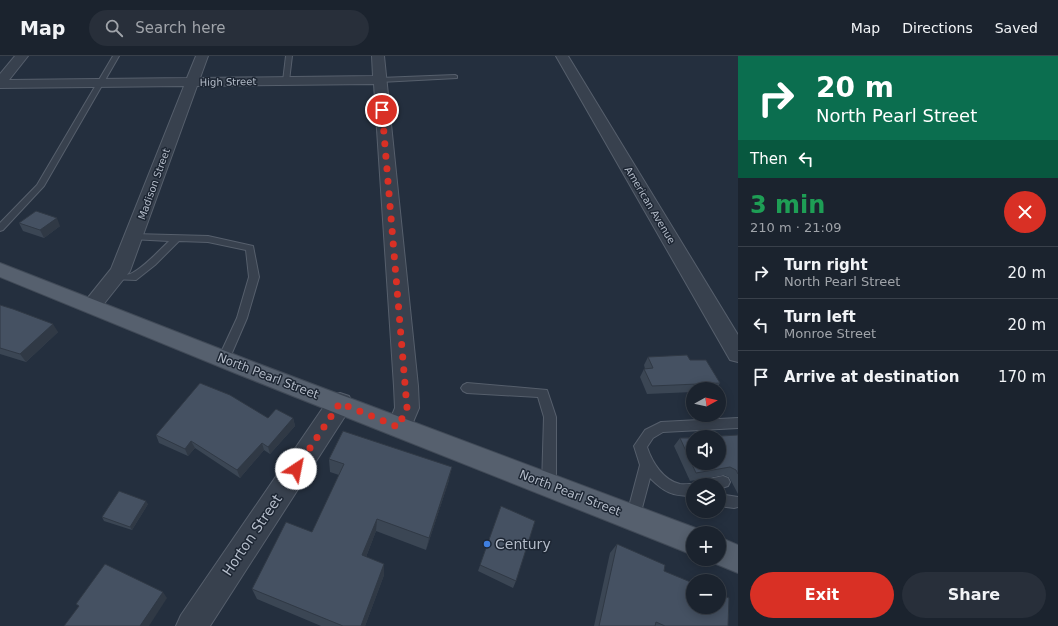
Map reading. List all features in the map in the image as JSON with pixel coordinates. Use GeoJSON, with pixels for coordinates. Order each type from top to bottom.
{"type":"FeatureCollection","features":[{"type":"Feature","properties":{"kind":"main road","name":"North Pearl Street"},"geometry":{"type":"LineString","coordinates":[[0,270],[92,305],[224,359],[686,538]]}},
{"type":"Feature","properties":{"kind":"main road"},"geometry":{"type":"LineString","coordinates":[[726,554],[738,559]]}},
{"type":"Feature","properties":{"kind":"street"},"geometry":{"type":"LineString","coordinates":[[0,83],[22,56]]}},
{"type":"Feature","properties":{"kind":"street","name":"Madison Street"},"geometry":{"type":"LineString","coordinates":[[92,305],[120,271],[202,56]]}},
{"type":"Feature","properties":{"kind":"street"},"geometry":{"type":"LineString","coordinates":[[378,56],[406,386],[407,408],[398,427]]}},
{"type":"Feature","properties":{"kind":"street","name":"American Avenue"},"geometry":{"type":"LineString","coordinates":[[562,56],[738,354]]}},
{"type":"Feature","properties":{"kind":"street","name":"High Street"},"geometry":{"type":"LineString","coordinates":[[0,83],[380,80]]}},
{"type":"Feature","properties":{"kind":"street","name":"Horton Street"},"geometry":{"type":"LineString","coordinates":[[192,626],[340,403]]}},
{"type":"Feature","properties":{"kind":"lane"},"geometry":{"type":"LineString","coordinates":[[0,228],[40,186],[116,56]]}},
{"type":"Feature","properties":{"kind":"lane"},"geometry":{"type":"LineString","coordinates":[[286,81],[289,56]]}},
{"type":"Feature","properties":{"kind":"lane","name":"High Street"},"geometry":{"type":"LineString","coordinates":[[380,80],[455,77]]}},
{"type":"Feature","properties":{"kind":"lane"},"geometry":{"type":"LineString","coordinates":[[134,237],[208,240],[250,248],[254,277],[242,318],[224,359]]}},
{"type":"Feature","properties":{"kind":"lane"},"geometry":{"type":"LineString","coordinates":[[115,277],[132,278],[152,263],[176,239]]}},
{"type":"Feature","properties":{"kind":"lane"},"geometry":{"type":"LineString","coordinates":[[467,388],[543,393],[550,417],[549,486]]}},
{"type":"Feature","properties":{"kind":"lane"},"geometry":{"type":"LineString","coordinates":[[686,490],[681,490],[666,485],[647,465],[640,446],[649,434],[662,427],[738,423]]}},
{"type":"Feature","properties":{"kind":"lane"},"geometry":{"type":"LineString","coordinates":[[633,518],[647,465]]}},
{"type":"Feature","properties":{"kind":"lane"},"geometry":{"type":"LineString","coordinates":[[726,501],[734,502]]}},
{"type":"Feature","properties":{"kind":"building"},"geometry":{"type":"Polygon","coordinates":[[[36,211],[57,218],[40,230],[19,223],[36,211]]]}},
{"type":"Feature","properties":{"kind":"building"},"geometry":{"type":"Polygon","coordinates":[[[0,305],[53,324],[20,354],[0,348],[0,305]]]}},
{"type":"Feature","properties":{"kind":"building"},"geometry":{"type":"Polygon","coordinates":[[[687,355],[690,360],[706,360],[719,382],[686,382],[686,384],[652,386],[644,369],[653,368],[648,357],[687,355]]]}},
{"type":"Feature","properties":{"kind":"building"},"geometry":{"type":"Polygon","coordinates":[[[200,383],[230,395],[268,418],[276,409],[293,418],[268,447],[262,443],[237,470],[191,441],[185,449],[156,435],[200,383]]]}},
{"type":"Feature","properties":{"kind":"building"},"geometry":{"type":"Polygon","coordinates":[[[343,431],[452,467],[429,538],[377,519],[362,555],[384,564],[361,626],[343,626],[252,589],[286,522],[312,532],[344,464],[329,459],[343,431]]]}},
{"type":"Feature","properties":{"kind":"building"},"geometry":{"type":"Polygon","coordinates":[[[738,435],[738,474],[736,470],[730,467],[726,468],[726,436],[738,435]]]}},
{"type":"Feature","properties":{"kind":"building"},"geometry":{"type":"Polygon","coordinates":[[[680,438],[686,438],[686,451],[680,438]]]}},
{"type":"Feature","properties":{"kind":"building"},"geometry":{"type":"Polygon","coordinates":[[[695,470],[713,470],[696,473],[695,470]]]}},
{"type":"Feature","properties":{"kind":"building"},"geometry":{"type":"Polygon","coordinates":[[[119,491],[146,501],[130,527],[102,517],[119,491]]]}},
{"type":"Feature","properties":{"kind":"building"},"geometry":{"type":"Polygon","coordinates":[[[501,506],[535,521],[516,581],[480,565],[501,506]]]}},
{"type":"Feature","properties":{"kind":"building"},"geometry":{"type":"Polygon","coordinates":[[[617,544],[665,565],[664,571],[686,580],[686,614],[726,614],[726,597],[729,598],[728,626],[665,626],[656,622],[655,626],[599,626],[617,544]]]}},
{"type":"Feature","properties":{"kind":"building"},"geometry":{"type":"Polygon","coordinates":[[[105,564],[163,592],[140,626],[64,626],[79,606],[76,604],[105,564]]]}},
{"type":"Feature","properties":{"kind":"place","name":"Century"},"geometry":{"type":"Point","coordinates":[487,544]}},
{"type":"Feature","properties":{"kind":"route"},"geometry":{"type":"LineString","coordinates":[[296,469],[340,403],[398,427],[407,408],[382,110]]}}]}
